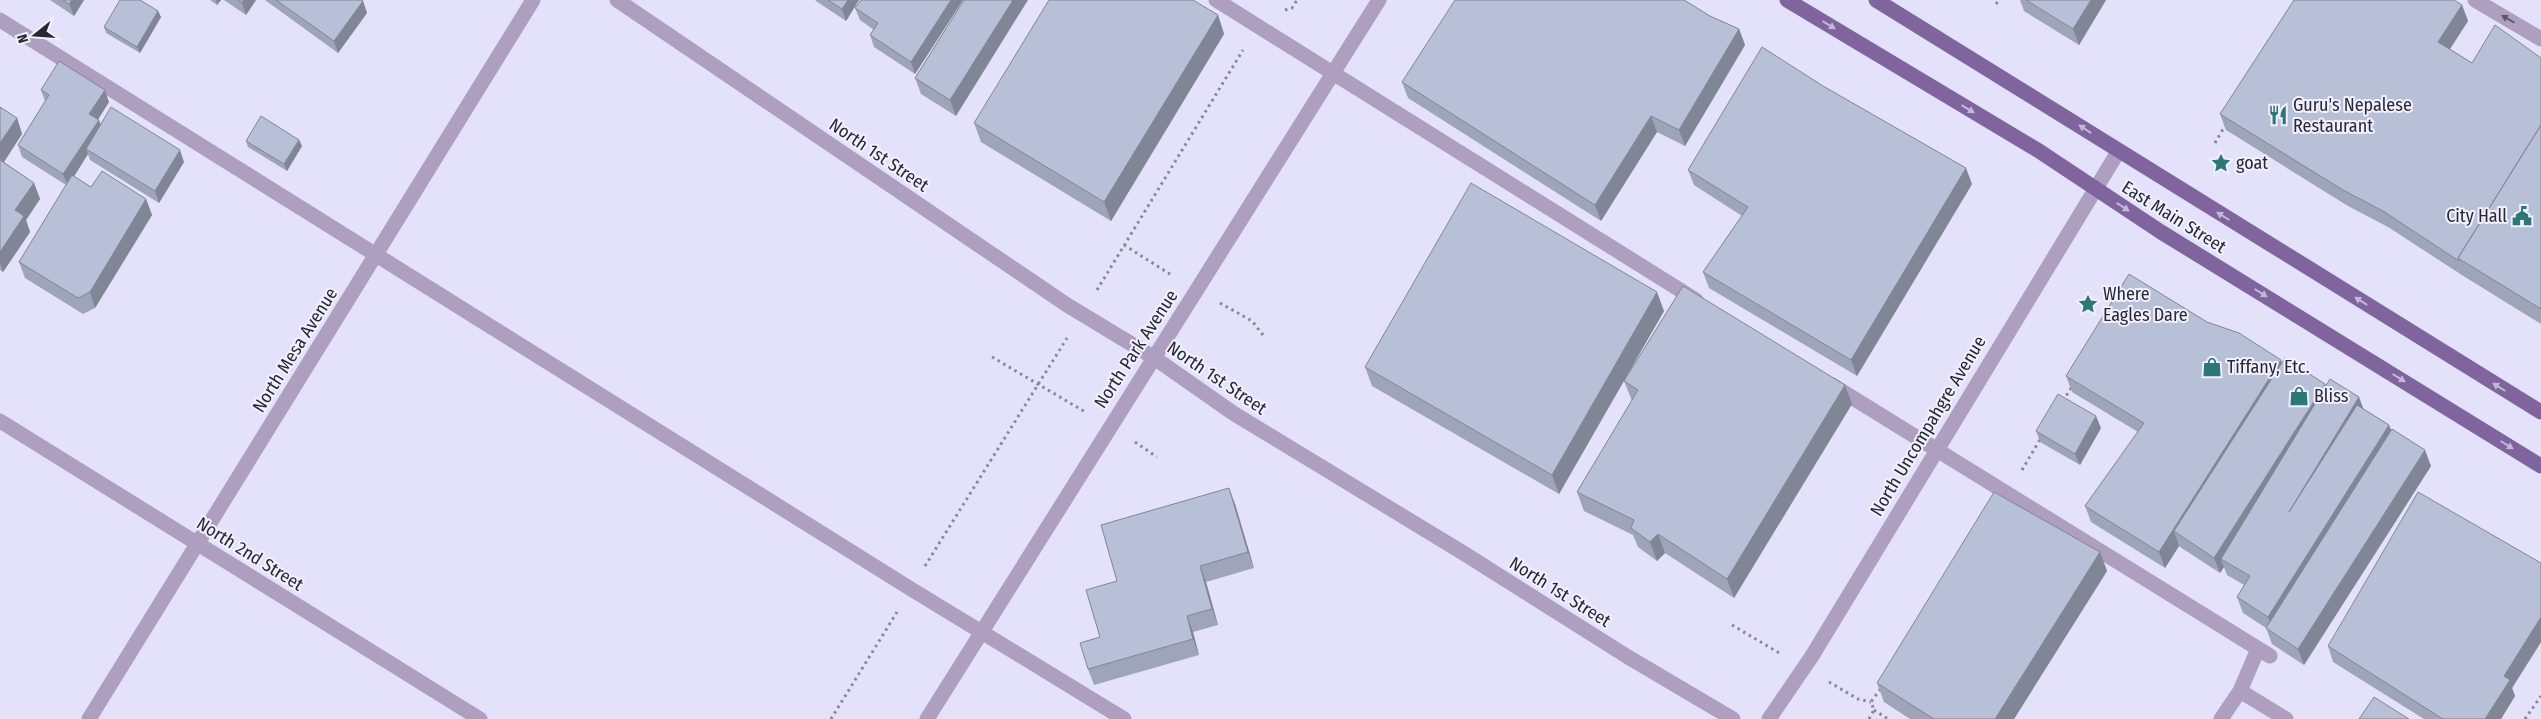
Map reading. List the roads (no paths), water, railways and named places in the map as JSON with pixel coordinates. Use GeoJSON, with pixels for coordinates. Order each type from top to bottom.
{"type":"FeatureCollection","features":[{"type":"Feature","properties":{"kind":"main road","name":"East Main Street"},"geometry":{"type":"LineString","coordinates":[[1787,0],[2039,151],[2094,188],[2541,466]]}},
{"type":"Feature","properties":{"kind":"main road","name":"East Main Street"},"geometry":{"type":"LineString","coordinates":[[1876,0],[2061,113],[2118,152],[2541,412]]}},
{"type":"Feature","properties":{"kind":"street","name":"North Mesa Avenue"},"geometry":{"type":"LineString","coordinates":[[89,719],[533,0]]}},
{"type":"Feature","properties":{"kind":"street","name":"North 1st Street"},"geometry":{"type":"LineString","coordinates":[[617,0],[1082,314],[1153,357],[1233,413],[1465,554],[1580,628],[1733,719]]}},
{"type":"Feature","properties":{"kind":"street"},"geometry":{"type":"LineString","coordinates":[[1216,0],[1708,307]]}},
{"type":"Feature","properties":{"kind":"street","name":"North Park Avenue"},"geometry":{"type":"LineString","coordinates":[[927,719],[1109,426],[1379,0]]}},
{"type":"Feature","properties":{"kind":"street"},"geometry":{"type":"LineString","coordinates":[[2475,0],[2541,39]]}},
{"type":"Feature","properties":{"kind":"street"},"geometry":{"type":"LineString","coordinates":[[0,20],[981,633],[1124,719]]}},
{"type":"Feature","properties":{"kind":"street","name":"North Uncompahgre Avenue"},"geometry":{"type":"LineString","coordinates":[[1769,719],[1812,656],[2094,188],[2118,152]]}},
{"type":"Feature","properties":{"kind":"street"},"geometry":{"type":"LineString","coordinates":[[1818,376],[2264,653],[2221,719]]}},
{"type":"Feature","properties":{"kind":"street","name":"North 2nd Street"},"geometry":{"type":"LineString","coordinates":[[0,421],[480,719]]}},
{"type":"Feature","properties":{"kind":"street"},"geometry":{"type":"LineString","coordinates":[[2240,691],[2286,719]]}},
{"type":"Feature","properties":{"kind":"place","name":"Guru's Nepalese Restaurant"},"geometry":{"type":"Point","coordinates":[2278,115]}},
{"type":"Feature","properties":{"kind":"place","name":"goat"},"geometry":{"type":"Point","coordinates":[2221,163]}},
{"type":"Feature","properties":{"kind":"place","name":"City Hall"},"geometry":{"type":"Point","coordinates":[2522,216]}},
{"type":"Feature","properties":{"kind":"place","name":"Where Eagles Dare"},"geometry":{"type":"Point","coordinates":[2088,304]}},
{"type":"Feature","properties":{"kind":"place","name":"Tiffany, Etc."},"geometry":{"type":"Point","coordinates":[2212,367]}},
{"type":"Feature","properties":{"kind":"place","name":"Bliss"},"geometry":{"type":"Point","coordinates":[2299,396]}}]}
